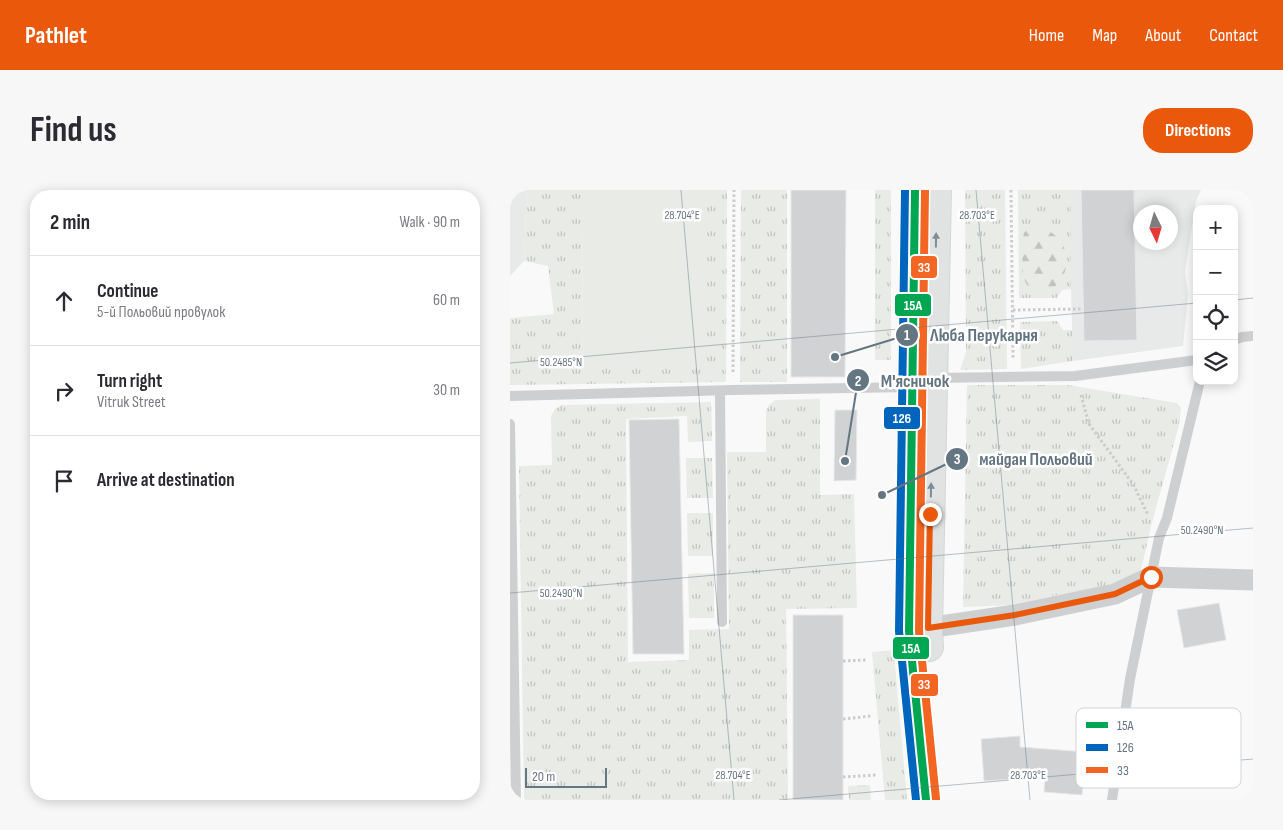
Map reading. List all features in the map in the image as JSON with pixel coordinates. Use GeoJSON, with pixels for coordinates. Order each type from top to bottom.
{"type":"FeatureCollection","features":[{"type":"Feature","properties":{"kind":"main road"},"geometry":{"type":"LineString","coordinates":[[915,190],[923,383]]}},
{"type":"Feature","properties":{"kind":"main road"},"geometry":{"type":"LineString","coordinates":[[926,800],[918,630],[923,383],[937,190]]}},
{"type":"Feature","properties":{"kind":"main road"},"geometry":{"type":"LineString","coordinates":[[918,630],[944,800]]}},
{"type":"Feature","properties":{"kind":"street"},"geometry":{"type":"LineString","coordinates":[[918,630],[1015,615],[1115,594],[1151,577],[1253,580]]}},
{"type":"Feature","properties":{"kind":"lane"},"geometry":{"type":"LineString","coordinates":[[1238,338],[1253,336]]}},
{"type":"Feature","properties":{"kind":"lane"},"geometry":{"type":"LineString","coordinates":[[510,396],[720,391],[923,383],[1014,377],[1075,376],[1193,361]]}},
{"type":"Feature","properties":{"kind":"lane"},"geometry":{"type":"LineString","coordinates":[[1126,708],[1159,538],[1167,518],[1199,385]]}},
{"type":"Feature","properties":{"kind":"lane"},"geometry":{"type":"LineString","coordinates":[[720,391],[722,622]]}},
{"type":"Feature","properties":{"kind":"lane"},"geometry":{"type":"LineString","coordinates":[[510,424],[516,800]]}},
{"type":"Feature","properties":{"kind":"path"},"geometry":{"type":"LineString","coordinates":[[733,390],[734,190]]}},
{"type":"Feature","properties":{"kind":"path"},"geometry":{"type":"LineString","coordinates":[[1011,190],[1014,377]]}},
{"type":"Feature","properties":{"kind":"path"},"geometry":{"type":"LineString","coordinates":[[1013,310],[1083,309]]}},
{"type":"Feature","properties":{"kind":"path"},"geometry":{"type":"LineString","coordinates":[[1075,376],[1090,424],[1133,484],[1159,538]]}},
{"type":"Feature","properties":{"kind":"path"},"geometry":{"type":"LineString","coordinates":[[843,661],[866,660]]}},
{"type":"Feature","properties":{"kind":"path"},"geometry":{"type":"LineString","coordinates":[[843,719],[871,716]]}},
{"type":"Feature","properties":{"kind":"path"},"geometry":{"type":"LineString","coordinates":[[843,777],[876,775]]}},
{"type":"Feature","properties":{"kind":"shaded area"},"geometry":{"type":"Polygon","coordinates":[[[510,190],[527,190],[524,261],[510,276],[510,190]]]}},
{"type":"Feature","properties":{"kind":"shaded area"},"geometry":{"type":"Polygon","coordinates":[[[1071,190],[1201,190],[1195,205],[1193,205],[1193,220],[1185,272],[1188,294],[1183,346],[1073,361],[1071,190]]]}},
{"type":"Feature","properties":{"kind":"green space"},"geometry":{"type":"Polygon","coordinates":[[[527,190],[582,190],[583,368],[703,368],[703,190],[727,190],[726,382],[510,385],[510,318],[554,314],[548,266],[524,261],[527,190]]]}},
{"type":"Feature","properties":{"kind":"green space"},"geometry":{"type":"Polygon","coordinates":[[[582,190],[703,190],[703,368],[583,368],[582,190]]]}},
{"type":"Feature","properties":{"kind":"green space"},"geometry":{"type":"Polygon","coordinates":[[[741,190],[787,190],[787,382],[740,382],[741,190]]]}},
{"type":"Feature","properties":{"kind":"green space"},"geometry":{"type":"Polygon","coordinates":[[[875,190],[891,190],[891,360],[875,360],[875,190]]]}},
{"type":"Feature","properties":{"kind":"green space"},"geometry":{"type":"Polygon","coordinates":[[[965,190],[1005,190],[1007,369],[960,370],[966,352],[965,190]]]}},
{"type":"Feature","properties":{"kind":"green space"},"geometry":{"type":"Polygon","coordinates":[[[1018,190],[1071,190],[1071,289],[1062,290],[1057,298],[1019,298],[1018,190]]]}},
{"type":"Feature","properties":{"kind":"green space"},"geometry":{"type":"Polygon","coordinates":[[[1037,226],[1051,232],[1064,248],[1067,263],[1064,275],[1058,285],[1042,288],[1031,287],[1027,285],[1023,277],[1022,242],[1024,233],[1030,227],[1037,226]]]}},
{"type":"Feature","properties":{"kind":"green space"},"geometry":{"type":"Polygon","coordinates":[[[1057,321],[1063,330],[1073,330],[1073,361],[1021,369],[1020,322],[1057,321]]]}},
{"type":"Feature","properties":{"kind":"green space"},"geometry":{"type":"Polygon","coordinates":[[[967,385],[1068,385],[1177,403],[1181,408],[1179,425],[1139,573],[1097,589],[1057,595],[1013,605],[963,607],[967,385]]]}},
{"type":"Feature","properties":{"kind":"green space"},"geometry":{"type":"Polygon","coordinates":[[[820,399],[820,495],[854,494],[857,608],[786,609],[788,800],[524,800],[519,466],[552,465],[551,416],[555,409],[562,405],[711,402],[712,441],[688,442],[687,416],[626,419],[628,662],[689,660],[689,630],[729,629],[727,452],[766,452],[766,411],[775,400],[820,399]]]}},
{"type":"Feature","properties":{"kind":"green space"},"geometry":{"type":"Polygon","coordinates":[[[686,458],[712,458],[713,498],[687,498],[686,458]]]}},
{"type":"Feature","properties":{"kind":"green space"},"geometry":{"type":"Polygon","coordinates":[[[687,513],[713,513],[713,556],[688,556],[687,513]]]}},
{"type":"Feature","properties":{"kind":"green space"},"geometry":{"type":"Polygon","coordinates":[[[714,573],[714,618],[689,618],[688,574],[714,573]]]}},
{"type":"Feature","properties":{"kind":"green space"},"geometry":{"type":"Polygon","coordinates":[[[894,650],[907,800],[885,800],[872,652],[894,650]]]}},
{"type":"Feature","properties":{"kind":"green space"},"geometry":{"type":"Polygon","coordinates":[[[870,785],[871,800],[849,800],[848,786],[870,785]]]}},
{"type":"Feature","properties":{"kind":"building"},"geometry":{"type":"Polygon","coordinates":[[[791,190],[846,190],[845,377],[791,377],[791,190]]]}},
{"type":"Feature","properties":{"kind":"building"},"geometry":{"type":"Polygon","coordinates":[[[1081,190],[1134,190],[1133,250],[1135,250],[1137,340],[1084,341],[1081,190]]]}},
{"type":"Feature","properties":{"kind":"building"},"geometry":{"type":"Polygon","coordinates":[[[835,410],[857,410],[856,480],[834,481],[835,410]]]}},
{"type":"Feature","properties":{"kind":"building"},"geometry":{"type":"Polygon","coordinates":[[[679,419],[684,654],[633,654],[629,420],[679,419]]]}},
{"type":"Feature","properties":{"kind":"building"},"geometry":{"type":"Polygon","coordinates":[[[1219,603],[1226,640],[1184,648],[1177,610],[1219,603]]]}},
{"type":"Feature","properties":{"kind":"building"},"geometry":{"type":"Polygon","coordinates":[[[793,615],[843,615],[843,800],[793,800],[793,615]]]}},
{"type":"Feature","properties":{"kind":"building"},"geometry":{"type":"Polygon","coordinates":[[[1020,736],[1020,747],[1076,751],[1076,788],[1083,788],[1082,795],[1044,792],[1045,777],[984,781],[981,739],[1020,736]]]}},
{"type":"Feature","properties":{"kind":"transit line","name":"126"},"geometry":{"type":"LineString","coordinates":[[905,190],[899,631],[916,800]]}},
{"type":"Feature","properties":{"kind":"transit line","name":"15A"},"geometry":{"type":"LineString","coordinates":[[915,190],[909,631],[926,800]]}},
{"type":"Feature","properties":{"kind":"transit line","name":"33"},"geometry":{"type":"LineString","coordinates":[[925,190],[919,631],[936,799]]}},
{"type":"Feature","properties":{"kind":"place","name":"Люба Перукарня"},"geometry":{"type":"Point","coordinates":[835,357]}},
{"type":"Feature","properties":{"kind":"place","name":"М'ясничок"},"geometry":{"type":"Point","coordinates":[845,461]}},
{"type":"Feature","properties":{"kind":"place","name":"майдан Польовий"},"geometry":{"type":"Point","coordinates":[882,495]}},
{"type":"Feature","properties":{"kind":"route"},"geometry":{"type":"LineString","coordinates":[[930,514],[928,628],[1015,615],[1115,594],[1151,577]]}}]}
